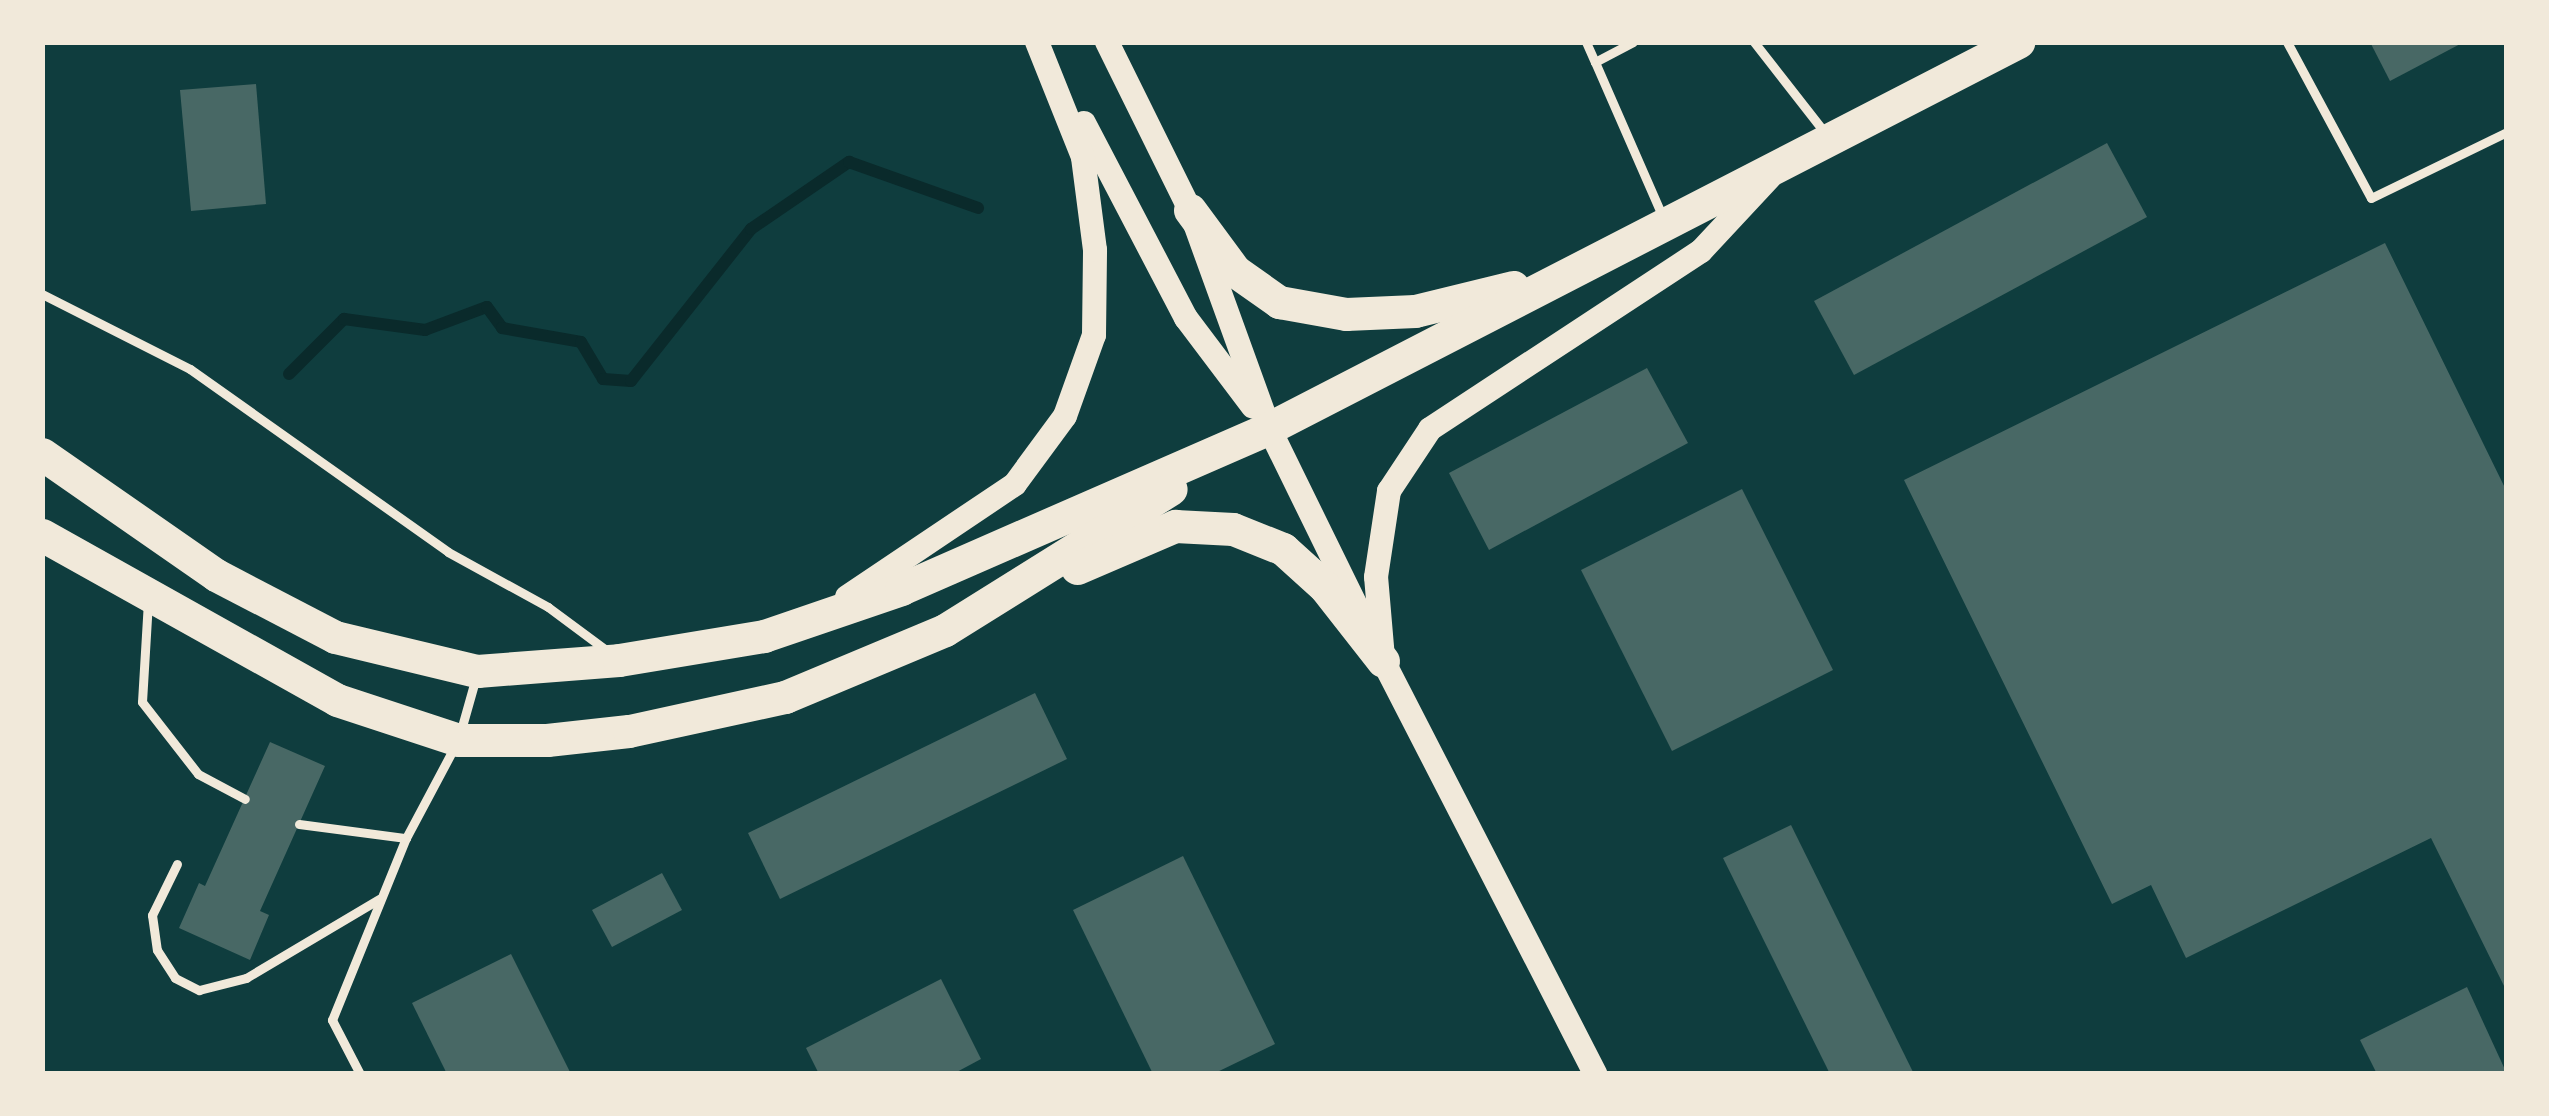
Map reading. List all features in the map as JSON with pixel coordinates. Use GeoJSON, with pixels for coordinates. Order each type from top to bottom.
{"type":"FeatureCollection","features":[{"type":"Feature","properties":{"kind":"highway"},"geometry":{"type":"LineString","coordinates":[[42,454],[216,575],[335,638],[477,671],[620,660],[764,636],[901,589],[1269,428],[2018,42]]}},
{"type":"Feature","properties":{"kind":"highway"},"geometry":{"type":"LineString","coordinates":[[1190,210],[1235,271],[1279,302],[1346,314],[1415,311],[1567,273]]}},
{"type":"Feature","properties":{"kind":"highway"},"geometry":{"type":"LineString","coordinates":[[946,630],[1269,428]]}},
{"type":"Feature","properties":{"kind":"highway"},"geometry":{"type":"LineString","coordinates":[[42,536],[337,700],[459,740],[547,740],[628,731],[785,697],[1175,526],[1233,529],[1283,549],[1324,587],[1383,661]]}},
{"type":"Feature","properties":{"kind":"main road"},"geometry":{"type":"LineString","coordinates":[[1039,42],[1186,318],[1269,428]]}},
{"type":"Feature","properties":{"kind":"main road"},"geometry":{"type":"LineString","coordinates":[[820,614],[951,532],[1015,484],[1065,416],[1094,335],[1095,250],[1083,157],[1039,42]]}},
{"type":"Feature","properties":{"kind":"main road"},"geometry":{"type":"LineString","coordinates":[[1107,42],[1190,210],[1269,428],[1595,1074]]}},
{"type":"Feature","properties":{"kind":"main road"},"geometry":{"type":"LineString","coordinates":[[1383,661],[1376,577],[1389,490],[1430,429],[1701,251],[1787,159]]}},
{"type":"Feature","properties":{"kind":"lane"},"geometry":{"type":"LineString","coordinates":[[1586,42],[1665,222]]}},
{"type":"Feature","properties":{"kind":"lane"},"geometry":{"type":"LineString","coordinates":[[1595,62],[1633,42]]}},
{"type":"Feature","properties":{"kind":"lane"},"geometry":{"type":"LineString","coordinates":[[1754,42],[1829,137]]}},
{"type":"Feature","properties":{"kind":"lane"},"geometry":{"type":"LineString","coordinates":[[2287,42],[2371,198],[2507,132]]}},
{"type":"Feature","properties":{"kind":"lane"},"geometry":{"type":"LineString","coordinates":[[42,294],[190,369],[448,552],[548,607],[620,660]]}},
{"type":"Feature","properties":{"kind":"lane"},"geometry":{"type":"LineString","coordinates":[[148,595],[142,701],[198,774],[245,800]]}},
{"type":"Feature","properties":{"kind":"lane"},"geometry":{"type":"LineString","coordinates":[[360,1074],[332,1020],[406,838],[459,740],[477,671]]}},
{"type":"Feature","properties":{"kind":"lane"},"geometry":{"type":"LineString","coordinates":[[298,824],[406,838]]}},
{"type":"Feature","properties":{"kind":"lane"},"geometry":{"type":"LineString","coordinates":[[177,864],[152,915],[157,950],[175,978],[199,991],[246,978],[380,899]]}},
{"type":"Feature","properties":{"kind":"building"},"geometry":{"type":"Polygon","coordinates":[[[2370,42],[2464,42],[2390,81],[2370,42]]]}},
{"type":"Feature","properties":{"kind":"building"},"geometry":{"type":"Polygon","coordinates":[[[256,84],[266,204],[191,211],[180,90],[256,84]]]}},
{"type":"Feature","properties":{"kind":"building"},"geometry":{"type":"Polygon","coordinates":[[[2107,143],[2147,217],[1854,375],[1814,301],[2107,143]]]}},
{"type":"Feature","properties":{"kind":"building"},"geometry":{"type":"Polygon","coordinates":[[[2385,243],[2507,492],[2507,992],[2431,838],[2186,958],[2151,885],[2112,904],[1904,480],[2385,243]]]}},
{"type":"Feature","properties":{"kind":"building"},"geometry":{"type":"Polygon","coordinates":[[[1647,368],[1688,443],[1489,550],[1449,473],[1647,368]]]}},
{"type":"Feature","properties":{"kind":"building"},"geometry":{"type":"Polygon","coordinates":[[[1742,489],[1833,670],[1672,751],[1581,570],[1742,489]]]}},
{"type":"Feature","properties":{"kind":"building"},"geometry":{"type":"Polygon","coordinates":[[[1035,693],[1067,759],[780,899],[748,833],[1035,693]]]}},
{"type":"Feature","properties":{"kind":"building"},"geometry":{"type":"Polygon","coordinates":[[[270,742],[325,766],[260,911],[269,915],[250,960],[179,928],[199,883],[205,886],[270,742]]]}},
{"type":"Feature","properties":{"kind":"building"},"geometry":{"type":"Polygon","coordinates":[[[1791,825],[1914,1074],[1830,1074],[1723,858],[1791,825]]]}},
{"type":"Feature","properties":{"kind":"building"},"geometry":{"type":"Polygon","coordinates":[[[1183,856],[1275,1044],[1213,1074],[1153,1074],[1073,910],[1183,856]]]}},
{"type":"Feature","properties":{"kind":"building"},"geometry":{"type":"Polygon","coordinates":[[[662,873],[682,910],[612,947],[592,910],[662,873]]]}},
{"type":"Feature","properties":{"kind":"building"},"geometry":{"type":"Polygon","coordinates":[[[511,954],[571,1074],[447,1074],[412,1003],[511,954]]]}},
{"type":"Feature","properties":{"kind":"building"},"geometry":{"type":"Polygon","coordinates":[[[941,979],[981,1059],[953,1074],[819,1074],[806,1048],[941,979]]]}},
{"type":"Feature","properties":{"kind":"building"},"geometry":{"type":"Polygon","coordinates":[[[2467,987],[2507,1074],[2377,1074],[2360,1040],[2467,987]]]}},
{"type":"Feature","properties":{"kind":"waterway"},"geometry":{"type":"LineString","coordinates":[[289,374],[344,319],[425,330],[487,307],[502,328],[581,342],[603,379],[631,381],[751,229],[849,162],[978,208]]}}]}
